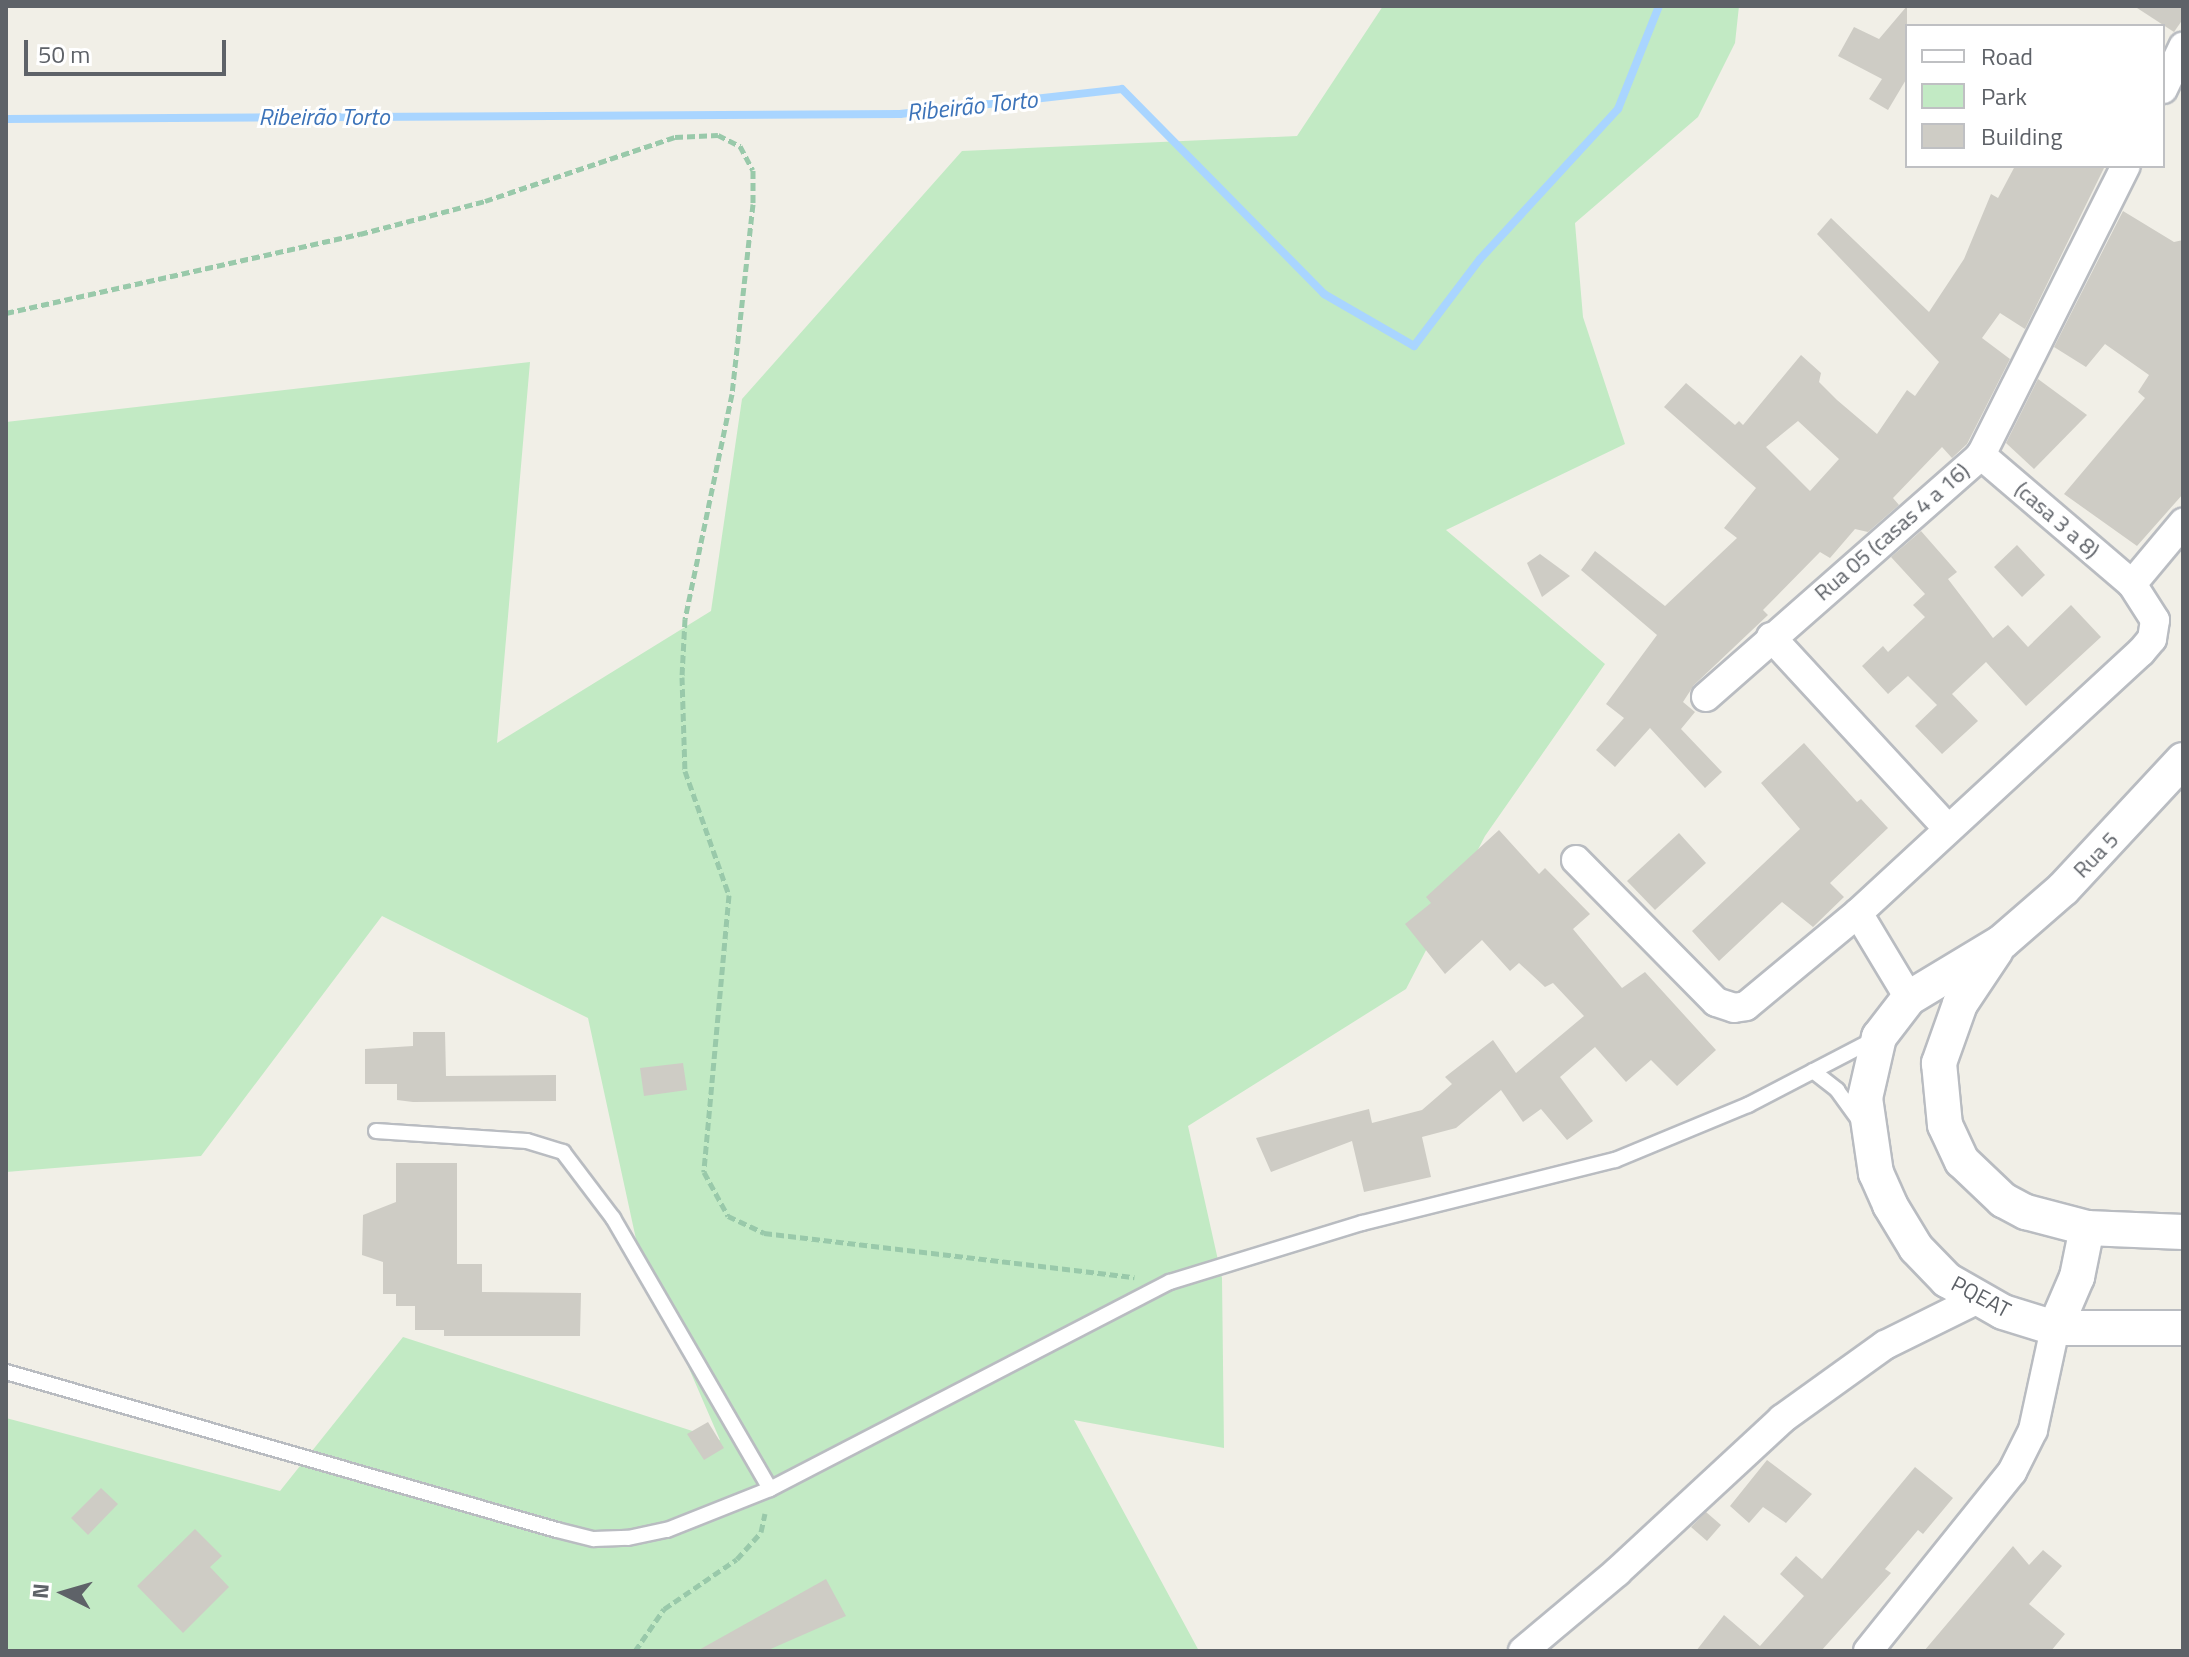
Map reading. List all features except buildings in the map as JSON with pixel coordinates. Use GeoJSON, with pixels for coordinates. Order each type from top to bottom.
{"type":"FeatureCollection","features":[{"type":"Feature","properties":{"kind":"street"},"geometry":{"type":"LineString","coordinates":[[2165,85],[2183,47]]}},
{"type":"Feature","properties":{"kind":"street","name":"Rua 05 (casas 4 a 16)"},"geometry":{"type":"LineString","coordinates":[[1706,697],[1981,455],[2125,168]]}},
{"type":"Feature","properties":{"kind":"street","name":"(casa 3 a 8)"},"geometry":{"type":"LineString","coordinates":[[1576,860],[1716,1002],[1734,1008],[1754,1001],[1858,913],[2152,639],[2155,620],[2132,584],[1981,455]]}},
{"type":"Feature","properties":{"kind":"street"},"geometry":{"type":"LineString","coordinates":[[2132,584],[2183,523]]}},
{"type":"Feature","properties":{"kind":"street"},"geometry":{"type":"LineString","coordinates":[[1771,637],[1947,828]]}},
{"type":"Feature","properties":{"kind":"street","name":"Rua 5"},"geometry":{"type":"LineString","coordinates":[[2002,942],[2063,889],[2183,760]]}},
{"type":"Feature","properties":{"kind":"street"},"geometry":{"type":"LineString","coordinates":[[1858,913],[1909,998],[1945,1036]]}},
{"type":"Feature","properties":{"kind":"street"},"geometry":{"type":"LineString","coordinates":[[1879,1037],[1909,998],[2002,942]]}},
{"type":"Feature","properties":{"kind":"street"},"geometry":{"type":"LineString","coordinates":[[2002,942],[1945,1036],[1939,1087],[1945,1125],[1962,1161],[2003,1200],[2087,1228],[2183,1232]]}},
{"type":"Feature","properties":{"kind":"street","name":"PQEAT"},"geometry":{"type":"LineString","coordinates":[[1879,1037],[1866,1087],[1868,1134],[1876,1173],[1916,1248],[1947,1280],[1978,1299],[2055,1328],[2183,1328]]}},
{"type":"Feature","properties":{"kind":"street"},"geometry":{"type":"LineString","coordinates":[[1868,1651],[2012,1472],[2033,1430],[2055,1328],[2077,1277],[2087,1228]]}},
{"type":"Feature","properties":{"kind":"street"},"geometry":{"type":"LineString","coordinates":[[1523,1651],[1617,1572],[1782,1419],[1885,1345],[1978,1299]]}},
{"type":"Feature","properties":{"kind":"lane"},"geometry":{"type":"LineString","coordinates":[[6,1372],[594,1539],[667,1530],[770,1489],[1170,1282],[1362,1223],[1615,1160],[1692,1131],[1879,1037]]}},
{"type":"Feature","properties":{"kind":"lane"},"geometry":{"type":"LineString","coordinates":[[1813,1071],[1837,1090],[1868,1134]]}},
{"type":"Feature","properties":{"kind":"lane"},"geometry":{"type":"LineString","coordinates":[[376,1131],[527,1141],[563,1152],[613,1218],[770,1489]]}},
{"type":"Feature","properties":{"kind":"path"},"geometry":{"type":"LineString","coordinates":[[6,313],[360,234],[485,201],[675,137],[718,135],[740,146],[753,170],[753,204],[732,394],[685,619],[682,677],[685,771],[729,895],[704,1172],[728,1216],[764,1233],[1170,1282]]}},
{"type":"Feature","properties":{"kind":"path"},"geometry":{"type":"LineString","coordinates":[[635,1651],[664,1609],[737,1559],[761,1532],[770,1489]]}},
{"type":"Feature","properties":{"kind":"green space"},"geometry":{"type":"Polygon","coordinates":[[[1383,6],[1739,6],[1735,43],[1698,117],[1575,223],[1583,317],[1625,444],[1446,530],[1605,664],[1485,836],[1406,989],[1188,1126],[1222,1278],[1224,1448],[1074,1420],[1199,1651],[6,1651],[6,1418],[280,1491],[403,1337],[720,1440],[639,1253],[588,1018],[382,916],[201,1156],[6,1172],[6,422],[530,362],[497,743],[711,611],[742,399],[962,151],[1297,136],[1383,6]]]}},
{"type":"Feature","properties":{"kind":"waterway","name":"Ribeirão Torto"},"geometry":{"type":"LineString","coordinates":[[6,119],[900,114],[1122,89],[1324,294],[1414,346],[1480,259],[1618,109],[1659,6]]}}]}
